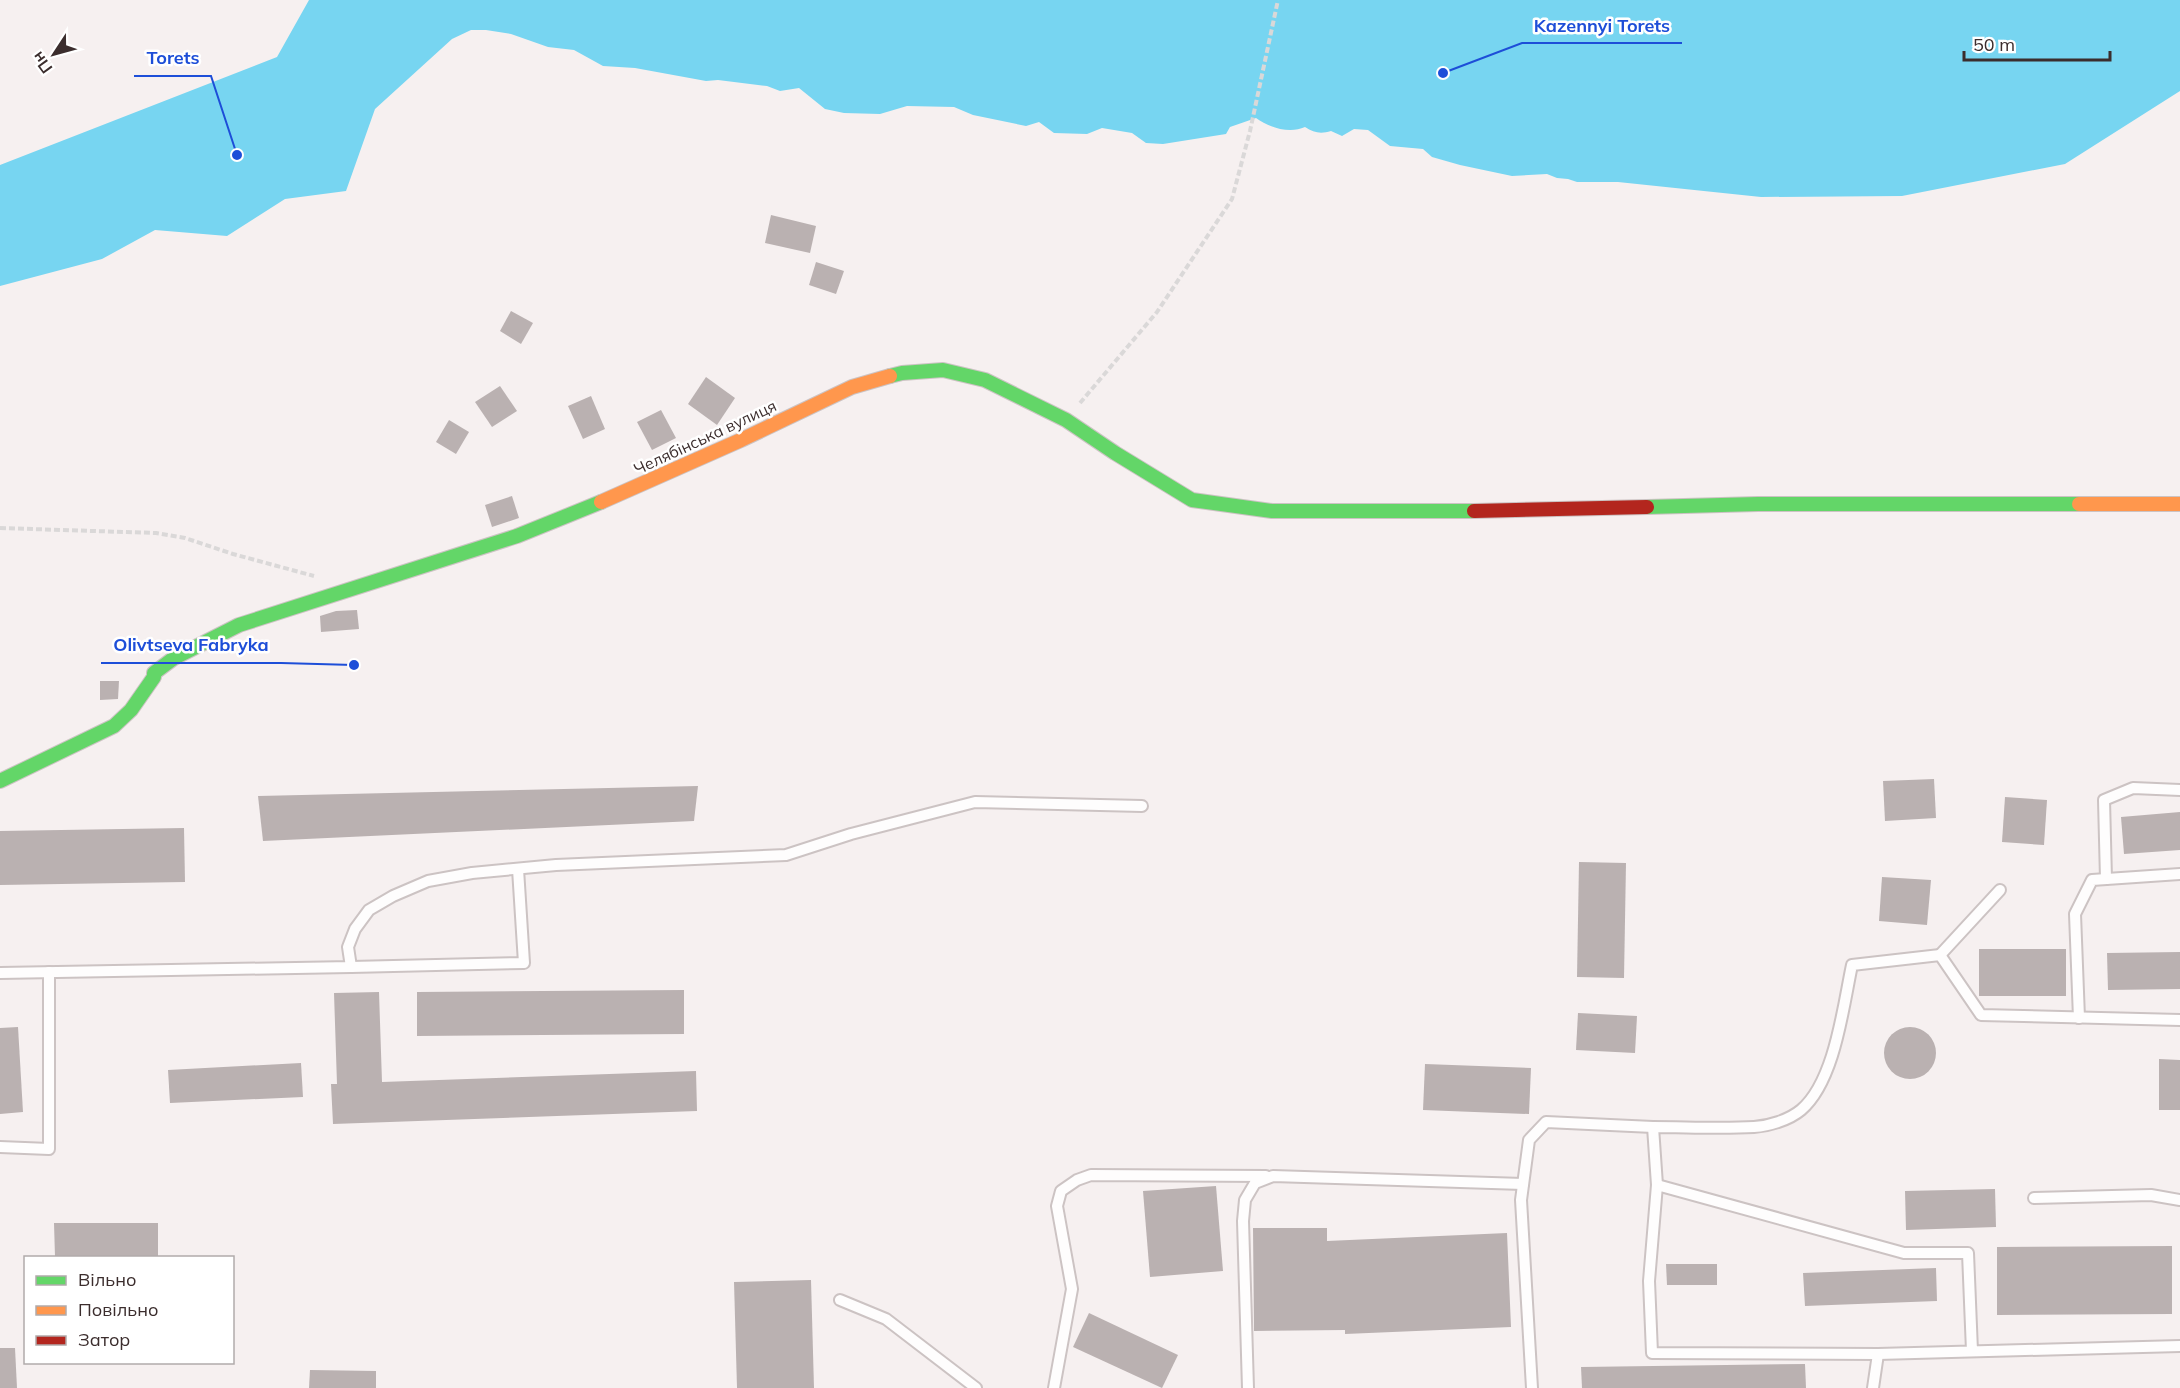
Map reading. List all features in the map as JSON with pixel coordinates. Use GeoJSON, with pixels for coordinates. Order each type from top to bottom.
{"type":"FeatureCollection","features":[{"type":"Feature","properties":{"kind":"street","name":"Челябінська вулиця"},"geometry":{"type":"LineString","coordinates":[[0,780],[114,726],[135,706],[154,677],[154,673],[174,657],[239,625],[517,536],[637,487],[852,387],[902,373],[943,370],[986,380],[1066,420],[1192,500],[1272,511],[1411,512],[1758,504],[2180,504]]}},
{"type":"Feature","properties":{"kind":"lane"},"geometry":{"type":"LineString","coordinates":[[2106,879],[2104,800],[2133,788],[2180,790]]}},
{"type":"Feature","properties":{"kind":"lane"},"geometry":{"type":"LineString","coordinates":[[351,967],[348,947],[355,928],[369,910],[393,896],[428,881],[472,873],[556,865],[786,855],[851,834],[975,802],[1142,806]]}},
{"type":"Feature","properties":{"kind":"lane"},"geometry":{"type":"LineString","coordinates":[[0,973],[524,963],[518,869]]}},
{"type":"Feature","properties":{"kind":"lane"},"geometry":{"type":"LineString","coordinates":[[2079,1018],[2075,915],[2092,880],[2180,874]]}},
{"type":"Feature","properties":{"kind":"lane"},"geometry":{"type":"LineString","coordinates":[[1532,1388],[1521,1200],[1529,1140],[1546,1122],[1653,1127],[1755,1127],[1778,1122],[1800,1111],[1816,1093],[1829,1066],[1852,965],[1940,955],[2001,890]]}},
{"type":"Feature","properties":{"kind":"lane"},"geometry":{"type":"LineString","coordinates":[[1940,955],[1981,1015],[2180,1020]]}},
{"type":"Feature","properties":{"kind":"lane"},"geometry":{"type":"LineString","coordinates":[[0,1148],[49,1149],[49,972]]}},
{"type":"Feature","properties":{"kind":"lane"},"geometry":{"type":"LineString","coordinates":[[1653,1127],[1657,1185],[1649,1281],[1652,1353],[1878,1353],[2180,1346]]}},
{"type":"Feature","properties":{"kind":"lane"},"geometry":{"type":"LineString","coordinates":[[1054,1388],[1072,1288],[1057,1206],[1061,1191],[1077,1180],[1091,1175],[1273,1176],[1523,1184]]}},
{"type":"Feature","properties":{"kind":"lane"},"geometry":{"type":"LineString","coordinates":[[1248,1388],[1243,1221],[1245,1200],[1255,1183],[1273,1176]]}},
{"type":"Feature","properties":{"kind":"lane"},"geometry":{"type":"LineString","coordinates":[[1657,1185],[1904,1252],[1968,1253],[1972,1351]]}},
{"type":"Feature","properties":{"kind":"lane"},"geometry":{"type":"LineString","coordinates":[[2034,1198],[2151,1195],[2180,1200]]}},
{"type":"Feature","properties":{"kind":"lane"},"geometry":{"type":"LineString","coordinates":[[840,1300],[886,1319],[976,1388]]}},
{"type":"Feature","properties":{"kind":"lane"},"geometry":{"type":"LineString","coordinates":[[1873,1388],[1878,1353]]}},
{"type":"Feature","properties":{"kind":"path"},"geometry":{"type":"LineString","coordinates":[[1066,420],[1157,312],[1232,199],[1250,131],[1278,0]]}},
{"type":"Feature","properties":{"kind":"path"},"geometry":{"type":"LineString","coordinates":[[0,528],[156,533],[175,536],[322,578]]}},
{"type":"Feature","properties":{"kind":"water"},"geometry":{"type":"Polygon","coordinates":[[[309,0],[2180,0],[2180,91],[2065,164],[1902,196],[1761,197],[1618,182],[1577,182],[1547,174],[1512,176],[1432,157],[1423,149],[1390,146],[1368,130],[1354,129],[1342,136],[1331,131],[1315,132],[1305,127],[1293,130],[1280,129],[1256,118],[1230,127],[1226,134],[1163,144],[1146,143],[1132,133],[1102,128],[1087,134],[1054,133],[1039,122],[1026,126],[973,115],[954,107],[907,106],[880,114],[844,113],[825,109],[799,88],[780,91],[767,86],[718,80],[706,81],[635,68],[603,66],[574,50],[548,47],[511,34],[471,30],[452,39],[375,109],[346,191],[285,199],[227,236],[155,230],[102,259],[0,286],[0,165],[277,57],[309,0]]]}},
{"type":"Feature","properties":{"kind":"building"},"geometry":{"type":"Polygon","coordinates":[[[771,215],[816,226],[810,253],[765,243],[771,215]]]}},
{"type":"Feature","properties":{"kind":"building"},"geometry":{"type":"Polygon","coordinates":[[[816,262],[844,271],[836,294],[809,285],[816,262]]]}},
{"type":"Feature","properties":{"kind":"building"},"geometry":{"type":"Polygon","coordinates":[[[511,311],[533,323],[521,344],[500,331],[511,311]]]}},
{"type":"Feature","properties":{"kind":"building"},"geometry":{"type":"Polygon","coordinates":[[[706,377],[735,398],[717,425],[688,404],[706,377]]]}},
{"type":"Feature","properties":{"kind":"building"},"geometry":{"type":"Polygon","coordinates":[[[500,386],[517,411],[492,427],[475,402],[500,386]]]}},
{"type":"Feature","properties":{"kind":"building"},"geometry":{"type":"Polygon","coordinates":[[[591,396],[605,429],[583,439],[568,406],[591,396]]]}},
{"type":"Feature","properties":{"kind":"building"},"geometry":{"type":"Polygon","coordinates":[[[661,410],[676,438],[652,450],[637,422],[661,410]]]}},
{"type":"Feature","properties":{"kind":"building"},"geometry":{"type":"Polygon","coordinates":[[[449,420],[469,432],[456,454],[436,442],[449,420]]]}},
{"type":"Feature","properties":{"kind":"building"},"geometry":{"type":"Polygon","coordinates":[[[512,496],[519,518],[492,527],[485,505],[512,496]]]}},
{"type":"Feature","properties":{"kind":"building"},"geometry":{"type":"Polygon","coordinates":[[[357,610],[359,629],[321,632],[320,616],[336,611],[357,610]]]}},
{"type":"Feature","properties":{"kind":"building"},"geometry":{"type":"Polygon","coordinates":[[[100,681],[119,681],[118,699],[100,700],[100,681]]]}},
{"type":"Feature","properties":{"kind":"building"},"geometry":{"type":"Polygon","coordinates":[[[1934,779],[1936,818],[1885,821],[1883,781],[1934,779]]]}},
{"type":"Feature","properties":{"kind":"building"},"geometry":{"type":"Polygon","coordinates":[[[698,786],[694,821],[263,841],[258,796],[698,786]]]}},
{"type":"Feature","properties":{"kind":"building"},"geometry":{"type":"Polygon","coordinates":[[[2005,797],[2047,800],[2044,845],[2002,842],[2005,797]]]}},
{"type":"Feature","properties":{"kind":"building"},"geometry":{"type":"Polygon","coordinates":[[[2180,812],[2180,850],[2124,854],[2121,817],[2180,812]]]}},
{"type":"Feature","properties":{"kind":"building"},"geometry":{"type":"Polygon","coordinates":[[[184,828],[185,882],[0,885],[0,831],[184,828]]]}},
{"type":"Feature","properties":{"kind":"building"},"geometry":{"type":"Polygon","coordinates":[[[1579,862],[1626,863],[1624,978],[1577,977],[1579,862]]]}},
{"type":"Feature","properties":{"kind":"building"},"geometry":{"type":"Polygon","coordinates":[[[1882,877],[1931,880],[1927,925],[1879,921],[1882,877]]]}},
{"type":"Feature","properties":{"kind":"building"},"geometry":{"type":"Polygon","coordinates":[[[1979,949],[2066,949],[2066,996],[1979,996],[1979,949]]]}},
{"type":"Feature","properties":{"kind":"building"},"geometry":{"type":"Polygon","coordinates":[[[2180,952],[2180,989],[2108,990],[2107,953],[2180,952]]]}},
{"type":"Feature","properties":{"kind":"building"},"geometry":{"type":"Polygon","coordinates":[[[684,990],[684,1034],[417,1036],[417,992],[684,990]]]}},
{"type":"Feature","properties":{"kind":"building"},"geometry":{"type":"Polygon","coordinates":[[[379,992],[382,1082],[696,1071],[697,1111],[333,1124],[331,1084],[337,1084],[334,993],[379,992]]]}},
{"type":"Feature","properties":{"kind":"building"},"geometry":{"type":"Polygon","coordinates":[[[1578,1013],[1637,1016],[1635,1053],[1576,1050],[1578,1013]]]}},
{"type":"Feature","properties":{"kind":"building"},"geometry":{"type":"Polygon","coordinates":[[[18,1027],[23,1112],[0,1114],[0,1028],[18,1027]]]}},
{"type":"Feature","properties":{"kind":"building"},"geometry":{"type":"Polygon","coordinates":[[[1910,1027],[1920,1029],[1928,1035],[1934,1043],[1936,1053],[1934,1063],[1928,1071],[1920,1077],[1910,1079],[1900,1077],[1892,1071],[1886,1063],[1884,1053],[1886,1043],[1892,1035],[1900,1029],[1910,1027]]]}},
{"type":"Feature","properties":{"kind":"building"},"geometry":{"type":"Polygon","coordinates":[[[2159,1059],[2180,1060],[2180,1110],[2159,1110],[2159,1059]]]}},
{"type":"Feature","properties":{"kind":"building"},"geometry":{"type":"Polygon","coordinates":[[[301,1063],[303,1097],[170,1103],[168,1070],[301,1063]]]}},
{"type":"Feature","properties":{"kind":"building"},"geometry":{"type":"Polygon","coordinates":[[[1425,1064],[1531,1068],[1529,1114],[1423,1110],[1425,1064]]]}},
{"type":"Feature","properties":{"kind":"building"},"geometry":{"type":"Polygon","coordinates":[[[1216,1186],[1223,1271],[1150,1277],[1143,1191],[1216,1186]]]}},
{"type":"Feature","properties":{"kind":"building"},"geometry":{"type":"Polygon","coordinates":[[[1995,1189],[1996,1227],[1906,1230],[1905,1191],[1995,1189]]]}},
{"type":"Feature","properties":{"kind":"building"},"geometry":{"type":"Polygon","coordinates":[[[54,1223],[158,1223],[158,1256],[55,1256],[54,1223]]]}},
{"type":"Feature","properties":{"kind":"building"},"geometry":{"type":"Polygon","coordinates":[[[1253,1228],[1327,1228],[1327,1241],[1507,1233],[1511,1327],[1345,1334],[1345,1330],[1254,1331],[1253,1228]]]}},
{"type":"Feature","properties":{"kind":"building"},"geometry":{"type":"Polygon","coordinates":[[[2172,1246],[2172,1314],[1997,1315],[1997,1247],[2172,1246]]]}},
{"type":"Feature","properties":{"kind":"building"},"geometry":{"type":"Polygon","coordinates":[[[1666,1264],[1717,1264],[1717,1285],[1667,1285],[1666,1264]]]}},
{"type":"Feature","properties":{"kind":"building"},"geometry":{"type":"Polygon","coordinates":[[[1936,1268],[1937,1301],[1805,1306],[1803,1273],[1936,1268]]]}},
{"type":"Feature","properties":{"kind":"building"},"geometry":{"type":"Polygon","coordinates":[[[811,1280],[814,1388],[737,1388],[734,1282],[811,1280]]]}},
{"type":"Feature","properties":{"kind":"building"},"geometry":{"type":"Polygon","coordinates":[[[1089,1313],[1178,1355],[1162,1388],[1073,1347],[1089,1313]]]}},
{"type":"Feature","properties":{"kind":"building"},"geometry":{"type":"Polygon","coordinates":[[[0,1348],[15,1348],[17,1388],[0,1388],[0,1348]]]}},
{"type":"Feature","properties":{"kind":"building"},"geometry":{"type":"Polygon","coordinates":[[[1805,1364],[1806,1388],[1582,1388],[1581,1367],[1805,1364]]]}},
{"type":"Feature","properties":{"kind":"building"},"geometry":{"type":"Polygon","coordinates":[[[310,1370],[376,1371],[376,1388],[309,1388],[310,1370]]]}},
{"type":"Feature","properties":{"kind":"traffic: fast"},"geometry":{"type":"LineString","coordinates":[[890,376],[943,370],[985,380],[1066,420],[1192,500],[1272,511],[1474,511]]}},
{"type":"Feature","properties":{"kind":"traffic: fast"},"geometry":{"type":"LineString","coordinates":[[0,781],[114,726],[131,710],[154,677],[154,673],[174,658],[239,625],[517,536],[601,502]]}},
{"type":"Feature","properties":{"kind":"traffic: fast"},"geometry":{"type":"LineString","coordinates":[[1647,507],[1758,504],[2079,504]]}},
{"type":"Feature","properties":{"kind":"traffic: slow"},"geometry":{"type":"LineString","coordinates":[[601,502],[741,440],[852,387],[890,376]]}},
{"type":"Feature","properties":{"kind":"traffic: slow"},"geometry":{"type":"LineString","coordinates":[[2079,504],[2180,504]]}},
{"type":"Feature","properties":{"kind":"traffic: jam"},"geometry":{"type":"LineString","coordinates":[[1474,511],[1647,507]]}},
{"type":"Feature","properties":{"kind":"place","name":"Kazennyi Torets"},"geometry":{"type":"Point","coordinates":[1443,73]}},
{"type":"Feature","properties":{"kind":"place","name":"Torets"},"geometry":{"type":"Point","coordinates":[237,155]}},
{"type":"Feature","properties":{"kind":"place","name":"Olivtseva Fabryka"},"geometry":{"type":"Point","coordinates":[354,665]}}]}
